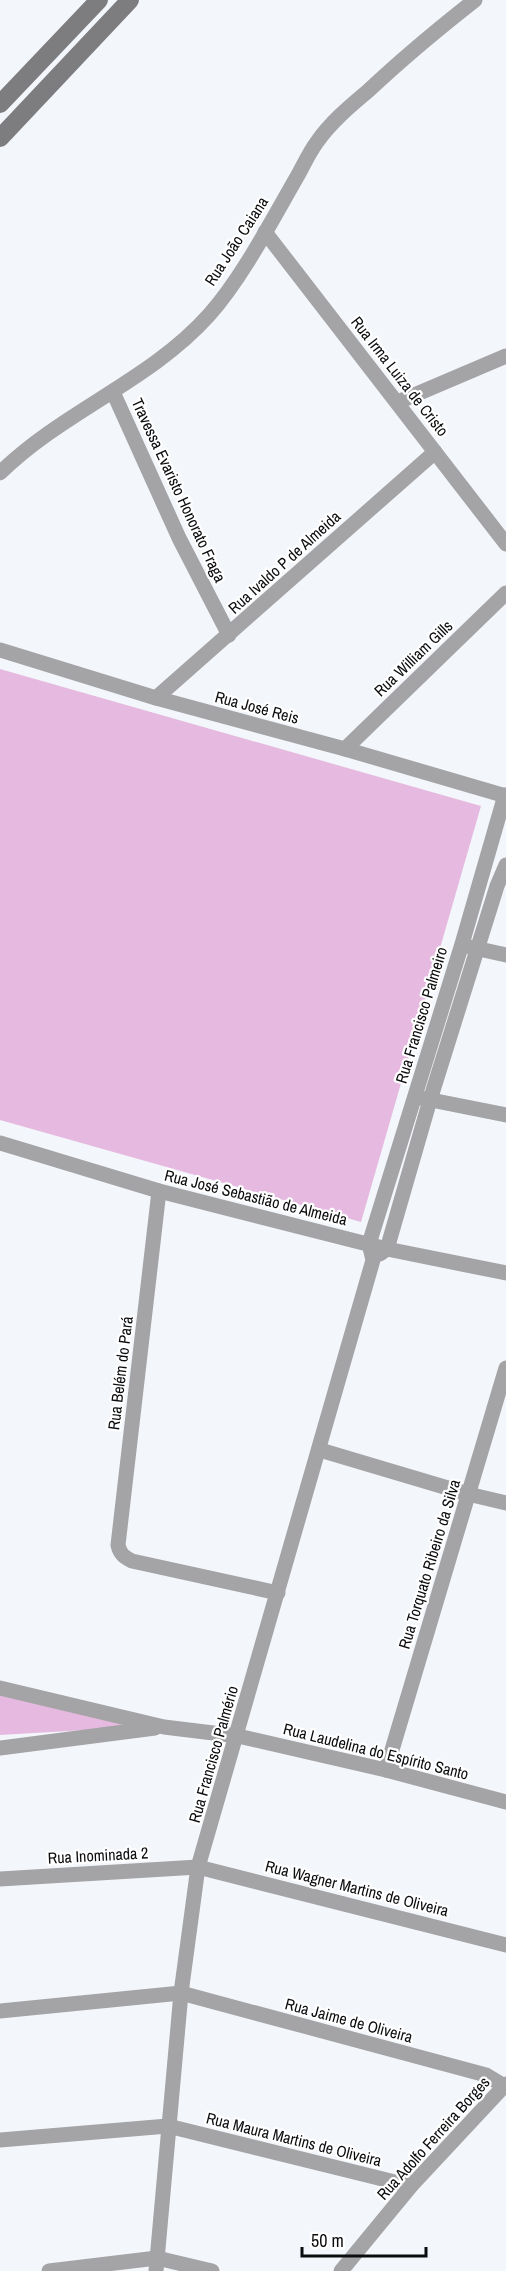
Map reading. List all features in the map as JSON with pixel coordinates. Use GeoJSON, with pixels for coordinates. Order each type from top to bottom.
{"type":"FeatureCollection","features":[{"type":"Feature","properties":{"kind":"main road"},"geometry":{"type":"LineString","coordinates":[[0,104],[99,0]]}},
{"type":"Feature","properties":{"kind":"main road"},"geometry":{"type":"LineString","coordinates":[[0,138],[130,0]]}},
{"type":"Feature","properties":{"kind":"street","name":"Rua João Caiana"},"geometry":{"type":"LineString","coordinates":[[0,473],[77,412],[113,393],[178,344],[209,315],[236,279],[317,141],[352,104],[408,54],[475,0]]}},
{"type":"Feature","properties":{"kind":"street","name":"Rua Irma Luiza de Cristo"},"geometry":{"type":"LineString","coordinates":[[265,232],[506,544]]}},
{"type":"Feature","properties":{"kind":"street"},"geometry":{"type":"LineString","coordinates":[[398,402],[506,356]]}},
{"type":"Feature","properties":{"kind":"street","name":"Travessa Evaristo Honorato Fraga"},"geometry":{"type":"LineString","coordinates":[[113,393],[179,538],[229,635]]}},
{"type":"Feature","properties":{"kind":"street","name":"Rua Ivaldo P de Almeida"},"geometry":{"type":"LineString","coordinates":[[156,698],[435,452]]}},
{"type":"Feature","properties":{"kind":"street","name":"Rua William Gills"},"geometry":{"type":"LineString","coordinates":[[345,749],[506,592]]}},
{"type":"Feature","properties":{"kind":"street","name":"Rua José Reis"},"geometry":{"type":"LineString","coordinates":[[0,650],[156,698],[505,795]]}},
{"type":"Feature","properties":{"kind":"street","name":"Rua Francisco Palmeiro"},"geometry":{"type":"LineString","coordinates":[[387,1249],[422,1098],[462,944],[505,795]]}},
{"type":"Feature","properties":{"kind":"street"},"geometry":{"type":"LineString","coordinates":[[488,852],[506,859]]}},
{"type":"Feature","properties":{"kind":"street","name":"Rua Francisco Palmeiro"},"geometry":{"type":"LineString","coordinates":[[369,1244],[478,949],[506,865]]}},
{"type":"Feature","properties":{"kind":"street"},"geometry":{"type":"LineString","coordinates":[[462,944],[506,955]]}},
{"type":"Feature","properties":{"kind":"street"},"geometry":{"type":"LineString","coordinates":[[422,1098],[506,1115]]}},
{"type":"Feature","properties":{"kind":"street","name":"Rua José Sebastião de Almeida"},"geometry":{"type":"LineString","coordinates":[[0,1143],[159,1191],[387,1249],[506,1273]]}},
{"type":"Feature","properties":{"kind":"street","name":"Rua Belém do Pará"},"geometry":{"type":"LineString","coordinates":[[159,1191],[118,1545],[124,1557],[132,1561],[278,1593]]}},
{"type":"Feature","properties":{"kind":"street"},"geometry":{"type":"LineString","coordinates":[[369,1244],[373,1260],[387,1249]]}},
{"type":"Feature","properties":{"kind":"street","name":"Rua Francisco Palmério"},"geometry":{"type":"LineString","coordinates":[[156,2264],[181,1993],[198,1867],[238,1736],[373,1260]]}},
{"type":"Feature","properties":{"kind":"street","name":"Rua Torquato Ribeiro da Silva"},"geometry":{"type":"LineString","coordinates":[[386,1770],[506,1368]]}},
{"type":"Feature","properties":{"kind":"street"},"geometry":{"type":"LineString","coordinates":[[320,1450],[506,1503]]}},
{"type":"Feature","properties":{"kind":"street"},"geometry":{"type":"LineString","coordinates":[[0,1688],[164,1727]]}},
{"type":"Feature","properties":{"kind":"street"},"geometry":{"type":"LineString","coordinates":[[0,1748],[164,1727]]}},
{"type":"Feature","properties":{"kind":"street","name":"Rua Laudelina do Espírito Santo"},"geometry":{"type":"LineString","coordinates":[[164,1727],[238,1736],[386,1770],[506,1802]]}},
{"type":"Feature","properties":{"kind":"street","name":"Rua Inominada 2"},"geometry":{"type":"LineString","coordinates":[[0,1879],[198,1867]]}},
{"type":"Feature","properties":{"kind":"street","name":"Rua Wagner Martins de Oliveira"},"geometry":{"type":"LineString","coordinates":[[198,1867],[506,1945]]}},
{"type":"Feature","properties":{"kind":"street"},"geometry":{"type":"LineString","coordinates":[[0,2011],[181,1993]]}},
{"type":"Feature","properties":{"kind":"street","name":"Rua Jaime de Oliveira"},"geometry":{"type":"LineString","coordinates":[[181,1993],[486,2075],[505,2086]]}},
{"type":"Feature","properties":{"kind":"street","name":"Rua Adolfo Ferreira Borges"},"geometry":{"type":"LineString","coordinates":[[341,2271],[411,2186],[505,2086]]}},
{"type":"Feature","properties":{"kind":"street","name":"Rua Maura Martins de Oliveira"},"geometry":{"type":"LineString","coordinates":[[0,2140],[168,2126],[411,2186]]}},
{"type":"Feature","properties":{"kind":"street"},"geometry":{"type":"LineString","coordinates":[[49,2271],[156,2264],[212,2271]]}},
{"type":"Feature","properties":{"kind":"shaded area"},"geometry":{"type":"Polygon","coordinates":[[[0,669],[481,806],[361,1222],[0,1120],[0,669]]]}},
{"type":"Feature","properties":{"kind":"shaded area"},"geometry":{"type":"Polygon","coordinates":[[[0,1695],[132,1724],[121,1728],[0,1735],[0,1695]]]}}]}
